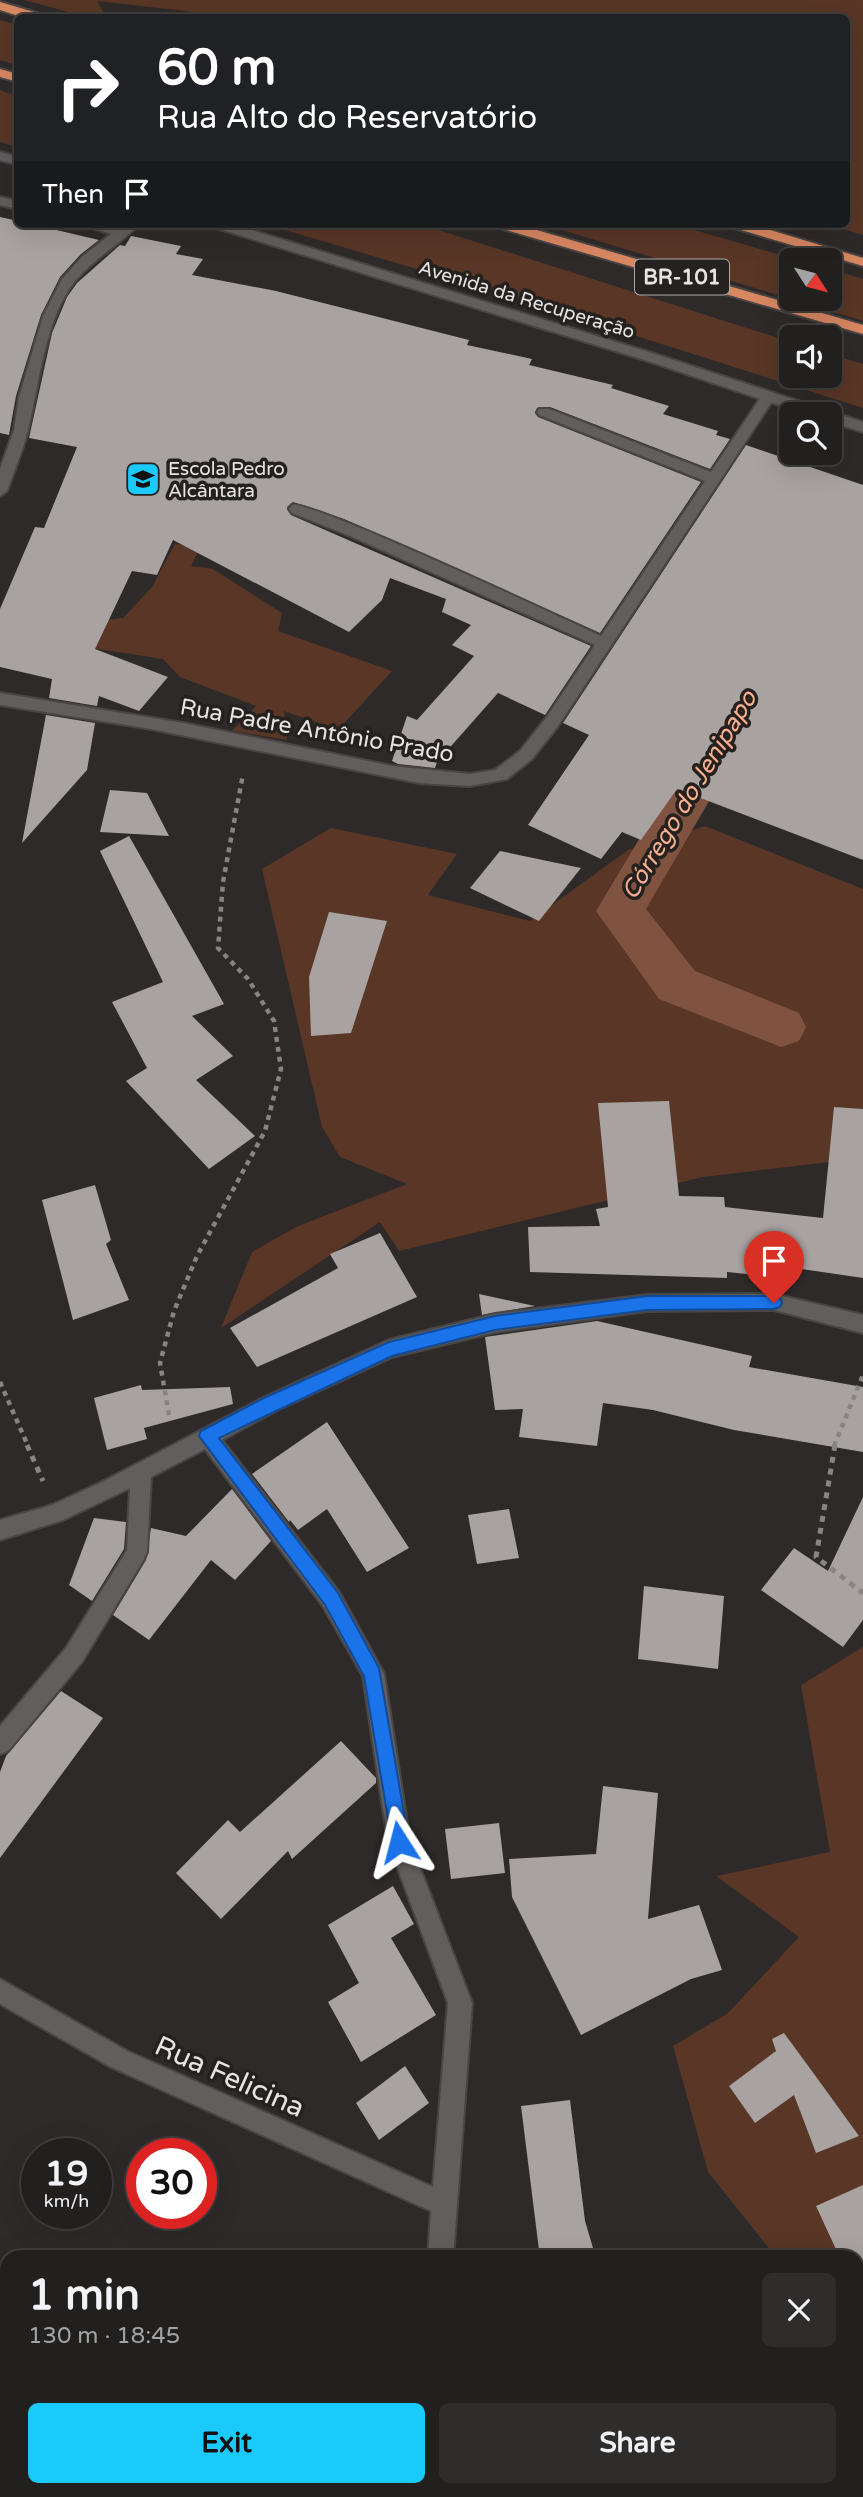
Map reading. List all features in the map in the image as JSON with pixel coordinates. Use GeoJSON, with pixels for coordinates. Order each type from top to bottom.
{"type":"FeatureCollection","features":[{"type":"Feature","properties":{"kind":"highway"},"geometry":{"type":"LineString","coordinates":[[0,6],[27,14]]}},
{"type":"Feature","properties":{"kind":"highway","name":"BR-101"},"geometry":{"type":"LineString","coordinates":[[515,228],[863,330]]}},
{"type":"Feature","properties":{"kind":"highway"},"geometry":{"type":"LineString","coordinates":[[749,228],[863,262]]}},
{"type":"Feature","properties":{"kind":"street"},"geometry":{"type":"LineString","coordinates":[[0,491],[21,430],[26,397],[50,316],[67,282],[88,259],[127,228]]}},
{"type":"Feature","properties":{"kind":"street","name":"Avenida da Recuperação"},"geometry":{"type":"LineString","coordinates":[[231,228],[653,358],[784,402]]}},
{"type":"Feature","properties":{"kind":"street","name":"Rua Padre Antônio Prado"},"geometry":{"type":"LineString","coordinates":[[0,699],[141,721],[436,778],[492,778],[512,768],[526,755],[606,644],[768,397]]}},
{"type":"Feature","properties":{"kind":"street"},"geometry":{"type":"LineString","coordinates":[[544,412],[715,479]]}},
{"type":"Feature","properties":{"kind":"street"},"geometry":{"type":"LineString","coordinates":[[842,421],[863,427]]}},
{"type":"Feature","properties":{"kind":"street"},"geometry":{"type":"LineString","coordinates":[[297,509],[355,532],[606,644]]}},
{"type":"Feature","properties":{"kind":"street"},"geometry":{"type":"LineString","coordinates":[[0,1530],[57,1513],[107,1490],[182,1448],[270,1404],[389,1349],[495,1323],[647,1303],[774,1303],[863,1324]]}},
{"type":"Feature","properties":{"kind":"street"},"geometry":{"type":"LineString","coordinates":[[207,1436],[331,1599],[373,1674],[399,1842],[460,2003],[440,2250]]}},
{"type":"Feature","properties":{"kind":"street"},"geometry":{"type":"LineString","coordinates":[[0,1743],[74,1655],[136,1552],[141,1470]]}},
{"type":"Feature","properties":{"kind":"street","name":"Rua Felicina"},"geometry":{"type":"LineString","coordinates":[[0,1991],[119,2059],[442,2203]]}},
{"type":"Feature","properties":{"kind":"path"},"geometry":{"type":"LineString","coordinates":[[182,1448],[168,1413],[160,1363],[174,1311],[197,1256],[265,1131],[281,1069],[274,1021],[248,979],[218,948],[223,882],[248,742]]}},
{"type":"Feature","properties":{"kind":"path"},"geometry":{"type":"LineString","coordinates":[[863,1375],[833,1450],[816,1558],[863,1593]]}},
{"type":"Feature","properties":{"kind":"path"},"geometry":{"type":"LineString","coordinates":[[0,1382],[57,1513]]}},
{"type":"Feature","properties":{"kind":"shaded area"},"geometry":{"type":"Polygon","coordinates":[[[24,0],[863,0],[863,235],[839,228],[850,228],[850,14],[211,14],[97,1],[104,14],[76,14],[24,0]]]}},
{"type":"Feature","properties":{"kind":"shaded area"},"geometry":{"type":"Polygon","coordinates":[[[0,20],[14,24],[14,64],[0,60],[0,20]]]}},
{"type":"Feature","properties":{"kind":"shaded area"},"geometry":{"type":"Polygon","coordinates":[[[0,90],[14,95],[14,146],[0,142],[0,90]]]}},
{"type":"Feature","properties":{"kind":"shaded area"},"geometry":{"type":"Polygon","coordinates":[[[278,228],[433,228],[779,338],[779,381],[545,307],[278,228]]]}},
{"type":"Feature","properties":{"kind":"shaded area"},"geometry":{"type":"Polygon","coordinates":[[[555,228],[688,228],[779,255],[779,295],[555,228]]]}},
{"type":"Feature","properties":{"kind":"shaded area"},"geometry":{"type":"Polygon","coordinates":[[[842,273],[863,279],[863,321],[834,312],[842,312],[842,273]]]}},
{"type":"Feature","properties":{"kind":"shaded area"},"geometry":{"type":"Polygon","coordinates":[[[842,358],[863,364],[863,408],[800,388],[842,388],[842,358]]]}},
{"type":"Feature","properties":{"kind":"shaded area"},"geometry":{"type":"Polygon","coordinates":[[[175,544],[201,546],[191,566],[213,569],[282,613],[278,631],[392,671],[338,730],[284,711],[287,740],[232,731],[256,706],[180,677],[163,659],[85,647],[95,621],[123,618],[152,587],[175,544]]]}},
{"type":"Feature","properties":{"kind":"shaded area"},"geometry":{"type":"Polygon","coordinates":[[[705,826],[863,889],[863,1158],[703,1177],[399,1251],[380,1222],[221,1328],[252,1252],[298,1226],[407,1184],[340,1157],[322,1127],[262,869],[331,828],[457,854],[428,895],[530,921],[628,850],[705,826]]]}},
{"type":"Feature","properties":{"kind":"shaded area"},"geometry":{"type":"Polygon","coordinates":[[[863,1647],[863,2250],[770,2250],[708,2172],[673,2046],[728,2013],[799,1937],[716,1876],[830,1852],[801,1685],[863,1647]]]}},
{"type":"Feature","properties":{"kind":"building"},"geometry":{"type":"Polygon","coordinates":[[[0,217],[14,220],[14,228],[48,228],[99,240],[81,254],[60,277],[41,315],[16,396],[9,435],[0,433],[0,217]]]}},
{"type":"Feature","properties":{"kind":"building"},"geometry":{"type":"Polygon","coordinates":[[[131,236],[181,246],[176,254],[203,259],[192,275],[276,291],[469,340],[467,345],[532,359],[529,365],[613,385],[611,388],[669,406],[663,414],[718,431],[716,435],[730,439],[710,469],[550,407],[537,408],[535,413],[538,417],[701,482],[600,633],[344,519],[293,502],[287,507],[291,515],[591,646],[545,715],[498,693],[437,762],[435,768],[398,764],[392,761],[407,716],[417,720],[474,656],[452,645],[471,625],[442,612],[446,599],[390,578],[382,600],[349,632],[173,540],[157,575],[132,571],[95,649],[168,677],[139,711],[99,696],[97,706],[49,698],[52,679],[0,667],[0,609],[35,527],[44,528],[77,447],[29,438],[52,333],[67,297],[77,283],[120,245],[125,246],[131,236]]]}},
{"type":"Feature","properties":{"kind":"building"},"geometry":{"type":"Polygon","coordinates":[[[746,445],[779,456],[779,465],[804,465],[863,485],[863,860],[677,789],[641,840],[622,832],[601,859],[528,825],[589,735],[563,723],[746,445]]]}},
{"type":"Feature","properties":{"kind":"building"},"geometry":{"type":"Polygon","coordinates":[[[46,715],[95,723],[87,770],[22,843],[46,715]]]}},
{"type":"Feature","properties":{"kind":"building"},"geometry":{"type":"Polygon","coordinates":[[[110,790],[147,793],[169,836],[100,832],[110,790]]]}},
{"type":"Feature","properties":{"kind":"building"},"geometry":{"type":"Polygon","coordinates":[[[129,836],[224,1004],[192,1016],[233,1056],[196,1080],[255,1136],[209,1169],[126,1081],[147,1068],[112,1002],[163,982],[100,851],[129,836]]]}},
{"type":"Feature","properties":{"kind":"building"},"geometry":{"type":"Polygon","coordinates":[[[500,851],[581,868],[539,921],[470,888],[500,851]]]}},
{"type":"Feature","properties":{"kind":"building"},"geometry":{"type":"Polygon","coordinates":[[[329,912],[387,921],[351,1033],[311,1036],[309,977],[329,912]]]}},
{"type":"Feature","properties":{"kind":"building"},"geometry":{"type":"Polygon","coordinates":[[[669,1101],[679,1196],[724,1197],[725,1207],[823,1218],[834,1107],[863,1109],[863,1278],[788,1267],[787,1278],[727,1272],[727,1278],[530,1272],[528,1227],[600,1226],[596,1209],[608,1207],[598,1103],[669,1101]]]}},
{"type":"Feature","properties":{"kind":"building"},"geometry":{"type":"Polygon","coordinates":[[[95,1185],[111,1240],[106,1244],[129,1300],[73,1320],[42,1200],[95,1185]]]}},
{"type":"Feature","properties":{"kind":"building"},"geometry":{"type":"Polygon","coordinates":[[[380,1233],[417,1297],[257,1367],[230,1328],[338,1268],[330,1254],[380,1233]]]}},
{"type":"Feature","properties":{"kind":"building"},"geometry":{"type":"Polygon","coordinates":[[[479,1294],[535,1306],[482,1315],[479,1294]]]}},
{"type":"Feature","properties":{"kind":"building"},"geometry":{"type":"Polygon","coordinates":[[[597,1321],[752,1356],[749,1367],[863,1387],[863,1452],[734,1430],[653,1410],[603,1403],[597,1446],[519,1437],[523,1409],[495,1410],[485,1337],[597,1321]]]}},
{"type":"Feature","properties":{"kind":"building"},"geometry":{"type":"Polygon","coordinates":[[[141,1385],[142,1390],[230,1387],[233,1404],[144,1428],[147,1439],[107,1450],[94,1398],[141,1385]]]}},
{"type":"Feature","properties":{"kind":"building"},"geometry":{"type":"Polygon","coordinates":[[[327,1422],[409,1548],[367,1572],[327,1509],[298,1530],[252,1474],[327,1422]]]}},
{"type":"Feature","properties":{"kind":"building"},"geometry":{"type":"Polygon","coordinates":[[[232,1489],[271,1541],[235,1580],[211,1560],[149,1640],[113,1615],[146,1560],[151,1528],[186,1536],[232,1489]]]}},
{"type":"Feature","properties":{"kind":"building"},"geometry":{"type":"Polygon","coordinates":[[[863,1497],[863,1620],[843,1647],[761,1590],[794,1548],[828,1571],[863,1497]]]}},
{"type":"Feature","properties":{"kind":"building"},"geometry":{"type":"Polygon","coordinates":[[[509,1509],[519,1558],[477,1564],[468,1515],[509,1509]]]}},
{"type":"Feature","properties":{"kind":"building"},"geometry":{"type":"Polygon","coordinates":[[[94,1518],[126,1522],[124,1549],[92,1601],[69,1585],[94,1518]]]}},
{"type":"Feature","properties":{"kind":"building"},"geometry":{"type":"Polygon","coordinates":[[[644,1586],[724,1596],[718,1669],[638,1659],[644,1586]]]}},
{"type":"Feature","properties":{"kind":"building"},"geometry":{"type":"Polygon","coordinates":[[[61,1691],[103,1718],[0,1858],[0,1772],[6,1756],[61,1691]]]}},
{"type":"Feature","properties":{"kind":"building"},"geometry":{"type":"Polygon","coordinates":[[[341,1741],[376,1778],[376,1783],[292,1859],[288,1851],[221,1919],[176,1873],[228,1820],[240,1832],[341,1741]]]}},
{"type":"Feature","properties":{"kind":"building"},"geometry":{"type":"Polygon","coordinates":[[[603,1786],[658,1793],[648,1919],[699,1905],[722,1970],[691,1979],[581,2035],[512,1897],[509,1859],[596,1854],[603,1786]]]}},
{"type":"Feature","properties":{"kind":"building"},"geometry":{"type":"Polygon","coordinates":[[[499,1823],[505,1873],[451,1879],[445,1829],[499,1823]]]}},
{"type":"Feature","properties":{"kind":"building"},"geometry":{"type":"Polygon","coordinates":[[[393,1886],[414,1924],[391,1938],[436,2015],[361,2062],[328,2002],[359,1983],[328,1925],[393,1886]]]}},
{"type":"Feature","properties":{"kind":"building"},"geometry":{"type":"Polygon","coordinates":[[[784,2033],[859,2136],[816,2153],[794,2095],[755,2123],[729,2086],[776,2051],[772,2039],[784,2033]]]}},
{"type":"Feature","properties":{"kind":"building"},"geometry":{"type":"Polygon","coordinates":[[[405,2066],[429,2103],[379,2140],[356,2103],[405,2066]]]}},
{"type":"Feature","properties":{"kind":"building"},"geometry":{"type":"Polygon","coordinates":[[[570,2100],[585,2221],[594,2250],[539,2250],[521,2106],[570,2100]]]}},
{"type":"Feature","properties":{"kind":"building"},"geometry":{"type":"Polygon","coordinates":[[[863,2185],[863,2250],[836,2250],[816,2206],[863,2185]]]}},
{"type":"Feature","properties":{"kind":"waterway","name":"Córrego do Jenipapo"},"geometry":{"type":"LineString","coordinates":[[727,731],[620,911],[677,985],[781,1027]]}},
{"type":"Feature","properties":{"kind":"place","name":"Escola Pedro Alcântara"},"geometry":{"type":"Point","coordinates":[143,479]}},
{"type":"Feature","properties":{"kind":"route"},"geometry":{"type":"LineString","coordinates":[[399,1842],[373,1674],[331,1599],[207,1436],[389,1349],[495,1323],[647,1303],[774,1303]]}}]}
